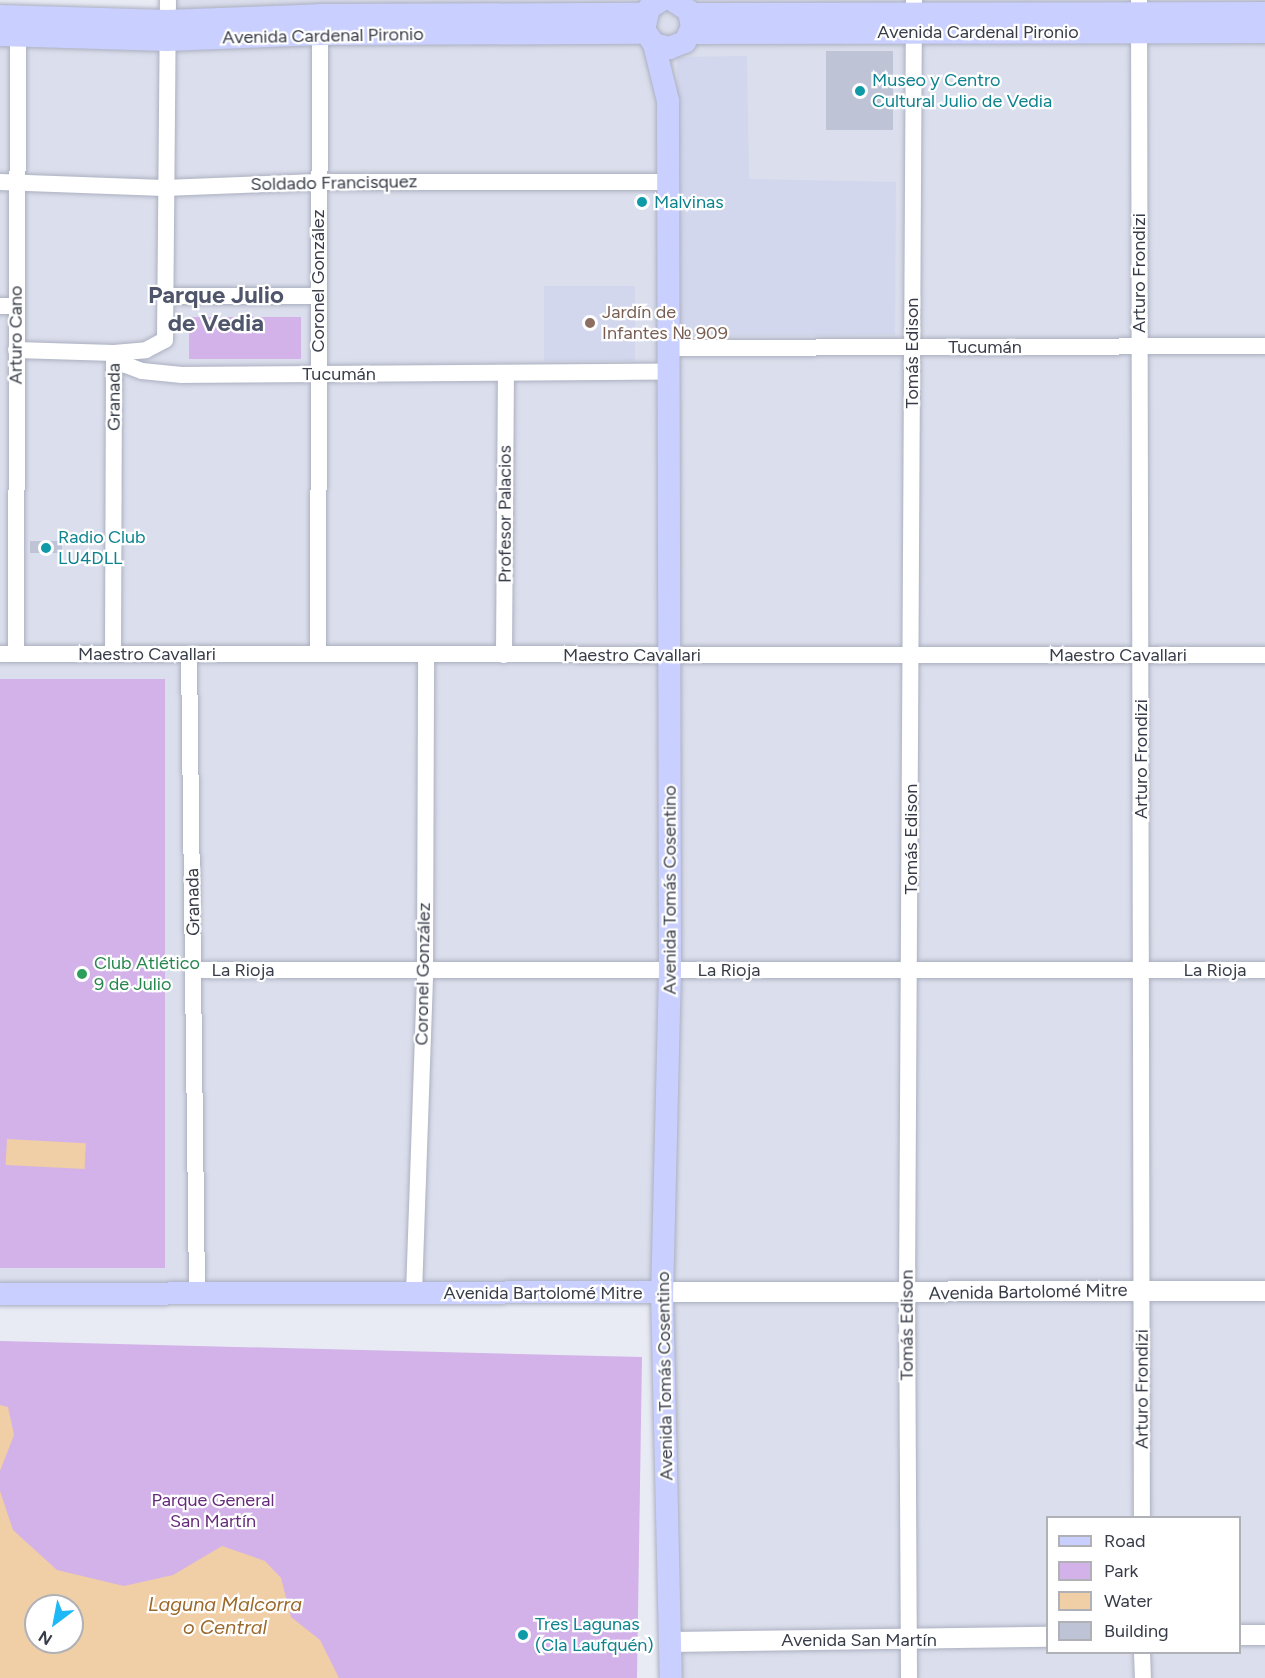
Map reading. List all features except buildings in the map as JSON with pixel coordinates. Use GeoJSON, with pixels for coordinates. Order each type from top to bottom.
{"type":"FeatureCollection","features":[{"type":"Feature","properties":{"kind":"main road","name":"Avenida Cardenal Pironio"},"geometry":{"type":"LineString","coordinates":[[9,25],[167,21],[320,24],[414,16],[1265,13]]}},
{"type":"Feature","properties":{"kind":"main road","name":"Avenida Tomás Cosentino"},"geometry":{"type":"LineString","coordinates":[[668,15],[670,970],[662,1292],[671,1678]]}},
{"type":"Feature","properties":{"kind":"main road","name":"Avenida Cardenal Pironio"},"geometry":{"type":"LineString","coordinates":[[1139,15],[1265,32]]}},
{"type":"Feature","properties":{"kind":"main road","name":"Avenida Bartolomé Mitre"},"geometry":{"type":"LineString","coordinates":[[0,1294],[662,1292]]}},
{"type":"Feature","properties":{"kind":"street","name":"Tomás Edison"},"geometry":{"type":"LineString","coordinates":[[909,1678],[907,1293],[911,970],[914,15]]}},
{"type":"Feature","properties":{"kind":"street","name":"Arturo Frondizi"},"geometry":{"type":"LineString","coordinates":[[1139,15],[1142,1516]]}},
{"type":"Feature","properties":{"kind":"street","name":"Granada"},"geometry":{"type":"LineString","coordinates":[[113,654],[114,353],[146,350],[165,340],[164,188],[167,21]]}},
{"type":"Feature","properties":{"kind":"street","name":"Coronel González"},"geometry":{"type":"LineString","coordinates":[[318,654],[320,24]]}},
{"type":"Feature","properties":{"kind":"street","name":"Arturo Cano"},"geometry":{"type":"LineString","coordinates":[[8,654],[8,532],[16,350],[8,306],[9,25]]}},
{"type":"Feature","properties":{"kind":"street","name":"Soldado Francisquez"},"geometry":{"type":"LineString","coordinates":[[8,182],[164,188],[318,182],[668,182]]}},
{"type":"Feature","properties":{"kind":"street"},"geometry":{"type":"LineString","coordinates":[[165,296],[318,296]]}},
{"type":"Feature","properties":{"kind":"street","name":"Tucumán"},"geometry":{"type":"LineString","coordinates":[[669,348],[1265,346]]}},
{"type":"Feature","properties":{"kind":"street"},"geometry":{"type":"LineString","coordinates":[[16,350],[114,353]]}},
{"type":"Feature","properties":{"kind":"street","name":"Tucumán"},"geometry":{"type":"LineString","coordinates":[[114,353],[126,365],[142,371],[182,375],[669,372]]}},
{"type":"Feature","properties":{"kind":"street","name":"Profesor Palacios"},"geometry":{"type":"LineString","coordinates":[[504,654],[506,373]]}},
{"type":"Feature","properties":{"kind":"street","name":"Maestro Cavallari"},"geometry":{"type":"LineString","coordinates":[[8,654],[1265,655]]}},
{"type":"Feature","properties":{"kind":"street","name":"Granada"},"geometry":{"type":"LineString","coordinates":[[189,654],[197,1294]]}},
{"type":"Feature","properties":{"kind":"street","name":"Coronel González"},"geometry":{"type":"LineString","coordinates":[[414,1293],[425,970],[426,655]]}},
{"type":"Feature","properties":{"kind":"street","name":"La Rioja"},"geometry":{"type":"LineString","coordinates":[[194,970],[1265,970]]}},
{"type":"Feature","properties":{"kind":"street","name":"Avenida Bartolomé Mitre"},"geometry":{"type":"LineString","coordinates":[[662,1292],[1265,1291]]}},
{"type":"Feature","properties":{"kind":"street"},"geometry":{"type":"LineString","coordinates":[[1241,1635],[1265,1635]]}},
{"type":"Feature","properties":{"kind":"street","name":"Avenida San Martín"},"geometry":{"type":"LineString","coordinates":[[671,1642],[909,1641],[1046,1637]]}},
{"type":"Feature","properties":{"kind":"street"},"geometry":{"type":"LineString","coordinates":[[1143,1654],[1143,1678]]}},
{"type":"Feature","properties":{"kind":"shaded area"},"geometry":{"type":"Polygon","coordinates":[[[168,0],[1265,0],[1265,1678],[671,1678],[662,1293],[0,1294],[0,35],[166,40],[168,0]]]}},
{"type":"Feature","properties":{"kind":"shaded area"},"geometry":{"type":"Polygon","coordinates":[[[747,56],[749,179],[896,182],[895,335],[679,337],[677,57],[747,56]]]}},
{"type":"Feature","properties":{"kind":"shaded area","name":"Jardín de Infantes № 909"},"geometry":{"type":"Polygon","coordinates":[[[544,286],[635,286],[635,361],[544,361],[544,286]]]}},
{"type":"Feature","properties":{"kind":"green space"},"geometry":{"type":"Polygon","coordinates":[[[189,317],[301,317],[301,359],[189,359],[189,317]]]}},
{"type":"Feature","properties":{"kind":"green space","name":"Club Atlético 9 de Julio"},"geometry":{"type":"Polygon","coordinates":[[[0,679],[165,679],[165,1268],[0,1268],[0,679]]]}},
{"type":"Feature","properties":{"kind":"green space","name":"Parque General San Martín"},"geometry":{"type":"Polygon","coordinates":[[[0,1341],[642,1357],[637,1678],[0,1678],[0,1341]]]}},
{"type":"Feature","properties":{"kind":"water"},"geometry":{"type":"Polygon","coordinates":[[[7,1139],[86,1143],[85,1169],[6,1165],[7,1139]]]}},
{"type":"Feature","properties":{"kind":"water"},"geometry":{"type":"Polygon","coordinates":[[[0,1405],[8,1407],[14,1435],[0,1471],[0,1405]]]}},
{"type":"Feature","properties":{"kind":"water","name":"Laguna Malcorra o Central"},"geometry":{"type":"Polygon","coordinates":[[[0,1491],[13,1530],[57,1570],[124,1586],[173,1575],[222,1546],[265,1561],[281,1578],[291,1617],[320,1640],[339,1678],[0,1678],[0,1491]]]}},
{"type":"Feature","properties":{"kind":"place","name":"Museo y Centro Cultural Julio de Vedia"},"geometry":{"type":"Point","coordinates":[860,91]}},
{"type":"Feature","properties":{"kind":"place","name":"Malvinas"},"geometry":{"type":"Point","coordinates":[642,202]}},
{"type":"Feature","properties":{"kind":"place","name":"Jardín de Infantes № 909"},"geometry":{"type":"Point","coordinates":[590,323]}},
{"type":"Feature","properties":{"kind":"place","name":"Radio Club LU4DLL"},"geometry":{"type":"Point","coordinates":[46,548]}},
{"type":"Feature","properties":{"kind":"place","name":"Club Atlético 9 de Julio"},"geometry":{"type":"Point","coordinates":[82,974]}},
{"type":"Feature","properties":{"kind":"place","name":"Tres Lagunas (Cla Laufquén)"},"geometry":{"type":"Point","coordinates":[523,1635]}},
{"type":"Feature","properties":{"kind":"district","name":"Parque Julio de Vedia"},"geometry":{"type":"Point","coordinates":[216,309]}}]}
